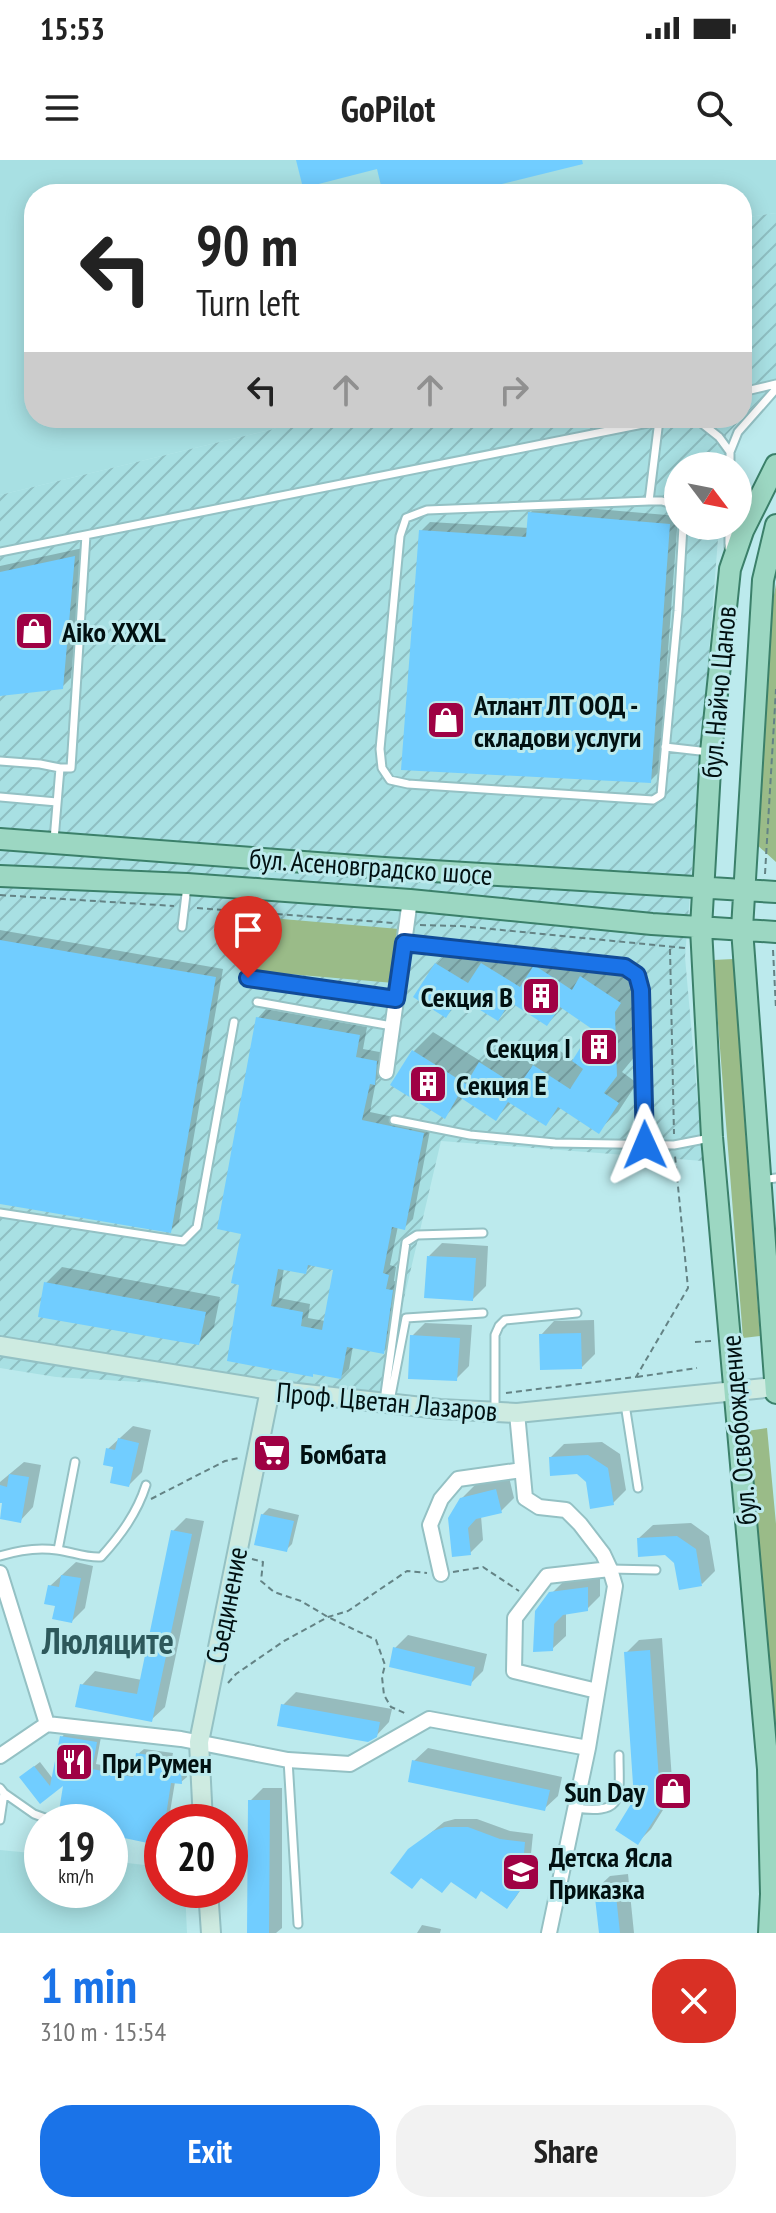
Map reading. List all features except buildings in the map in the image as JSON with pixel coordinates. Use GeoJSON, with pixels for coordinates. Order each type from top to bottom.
{"type":"FeatureCollection","features":[{"type":"Feature","properties":{"kind":"main road","name":"бул. Найчо Цанов"},"geometry":{"type":"LineString","coordinates":[[701,928],[711,752],[730,569],[743,531],[776,465]]}},
{"type":"Feature","properties":{"kind":"main road","name":"бул. Найчо Цанов"},"geometry":{"type":"LineString","coordinates":[[742,929],[763,580],[776,525]]}},
{"type":"Feature","properties":{"kind":"main road","name":"бул. Асеновградско шосе"},"geometry":{"type":"LineString","coordinates":[[0,839],[384,868],[743,889],[769,886]]}},
{"type":"Feature","properties":{"kind":"main road","name":"бул. Асеновградско шосе"},"geometry":{"type":"LineString","coordinates":[[0,876],[187,884],[410,900],[701,928],[742,929],[773,937]]}},
{"type":"Feature","properties":{"kind":"main road","name":"бул. Освобождение"},"geometry":{"type":"LineString","coordinates":[[701,928],[712,1137],[768,1769],[769,1933]]}},
{"type":"Feature","properties":{"kind":"main road","name":"бул. Освобождение"},"geometry":{"type":"LineString","coordinates":[[742,929],[768,1179],[776,1393]]}},
{"type":"Feature","properties":{"kind":"street"},"geometry":{"type":"LineString","coordinates":[[386,1072],[410,900]]}},
{"type":"Feature","properties":{"kind":"street","name":"Проф. Цветан Лазаров"},"geometry":{"type":"LineString","coordinates":[[0,1346],[270,1390],[440,1409],[495,1403],[517,1413],[776,1387]]}},
{"type":"Feature","properties":{"kind":"street","name":"Съединение"},"geometry":{"type":"LineString","coordinates":[[202,1804],[199,1742],[270,1390]]}},
{"type":"Feature","properties":{"kind":"street"},"geometry":{"type":"LineString","coordinates":[[517,1413],[525,1498],[539,1507],[566,1510],[603,1554],[615,1586],[588,1748],[549,1933]]}},
{"type":"Feature","properties":{"kind":"street"},"geometry":{"type":"LineString","coordinates":[[441,1574],[430,1525],[441,1499],[458,1479],[522,1470]]}},
{"type":"Feature","properties":{"kind":"street"},"geometry":{"type":"LineString","coordinates":[[597,1691],[514,1671],[515,1618],[547,1576],[610,1569]]}},
{"type":"Feature","properties":{"kind":"street"},"geometry":{"type":"LineString","coordinates":[[0,1573],[47,1724]]}},
{"type":"Feature","properties":{"kind":"street"},"geometry":{"type":"LineString","coordinates":[[0,1756],[47,1724],[199,1742],[288,1760],[350,1764],[429,1719],[588,1748]]}},
{"type":"Feature","properties":{"kind":"street"},"geometry":{"type":"LineString","coordinates":[[209,1908],[211,1933]]}},
{"type":"Feature","properties":{"kind":"lane"},"geometry":{"type":"LineString","coordinates":[[752,391],[776,387]]}},
{"type":"Feature","properties":{"kind":"lane"},"geometry":{"type":"LineString","coordinates":[[752,415],[776,387]]}},
{"type":"Feature","properties":{"kind":"lane"},"geometry":{"type":"LineString","coordinates":[[0,552],[615,428]]}},
{"type":"Feature","properties":{"kind":"lane"},"geometry":{"type":"LineString","coordinates":[[649,501],[658,428]]}},
{"type":"Feature","properties":{"kind":"lane"},"geometry":{"type":"LineString","coordinates":[[708,428],[730,452]]}},
{"type":"Feature","properties":{"kind":"lane"},"geometry":{"type":"LineString","coordinates":[[730,452],[741,428]]}},
{"type":"Feature","properties":{"kind":"lane"},"geometry":{"type":"LineString","coordinates":[[664,502],[427,510],[406,518],[400,536],[380,749],[382,768],[390,780],[408,784],[653,800],[661,795],[682,540]]}},
{"type":"Feature","properties":{"kind":"lane"},"geometry":{"type":"LineString","coordinates":[[0,761],[71,768],[86,535]]}},
{"type":"Feature","properties":{"kind":"lane"},"geometry":{"type":"LineString","coordinates":[[729,540],[730,569]]}},
{"type":"Feature","properties":{"kind":"lane"},"geometry":{"type":"LineString","coordinates":[[665,747],[711,752]]}},
{"type":"Feature","properties":{"kind":"lane"},"geometry":{"type":"LineString","coordinates":[[53,842],[60,768]]}},
{"type":"Feature","properties":{"kind":"lane"},"geometry":{"type":"LineString","coordinates":[[0,797],[57,802]]}},
{"type":"Feature","properties":{"kind":"lane"},"geometry":{"type":"LineString","coordinates":[[182,927],[187,884]]}},
{"type":"Feature","properties":{"kind":"lane"},"geometry":{"type":"LineString","coordinates":[[404,943],[625,967],[637,975],[641,990],[645,1145]]}},
{"type":"Feature","properties":{"kind":"lane"},"geometry":{"type":"LineString","coordinates":[[248,978],[396,999]]}},
{"type":"Feature","properties":{"kind":"lane"},"geometry":{"type":"LineString","coordinates":[[257,1002],[392,1026]]}},
{"type":"Feature","properties":{"kind":"lane"},"geometry":{"type":"LineString","coordinates":[[0,1213],[183,1241],[197,1227],[234,1022]]}},
{"type":"Feature","properties":{"kind":"lane"},"geometry":{"type":"LineString","coordinates":[[394,1120],[470,1135],[555,1143],[674,1145],[712,1137]]}},
{"type":"Feature","properties":{"kind":"lane"},"geometry":{"type":"LineString","coordinates":[[386,1403],[406,1242],[417,1235],[483,1233]]}},
{"type":"Feature","properties":{"kind":"lane"},"geometry":{"type":"LineString","coordinates":[[386,1403],[406,1318],[483,1313]]}},
{"type":"Feature","properties":{"kind":"lane"},"geometry":{"type":"LineString","coordinates":[[495,1403],[495,1335],[499,1326],[505,1320],[577,1313]]}},
{"type":"Feature","properties":{"kind":"lane"},"geometry":{"type":"LineString","coordinates":[[625,1402],[638,1488]]}},
{"type":"Feature","properties":{"kind":"lane"},"geometry":{"type":"LineString","coordinates":[[58,1550],[75,1462]]}},
{"type":"Feature","properties":{"kind":"lane"},"geometry":{"type":"LineString","coordinates":[[0,1556],[20,1549],[58,1550],[85,1558],[101,1557],[118,1539],[139,1505],[146,1485]]}},
{"type":"Feature","properties":{"kind":"lane"},"geometry":{"type":"LineString","coordinates":[[610,1569],[656,1570]]}},
{"type":"Feature","properties":{"kind":"lane"},"geometry":{"type":"LineString","coordinates":[[575,1808],[606,1810],[613,1803],[619,1795],[619,1755]]}},
{"type":"Feature","properties":{"kind":"lane"},"geometry":{"type":"LineString","coordinates":[[288,1760],[298,1924]]}},
{"type":"Feature","properties":{"kind":"lane"},"geometry":{"type":"LineString","coordinates":[[0,1820],[2,1791]]}},
{"type":"Feature","properties":{"kind":"lane"},"geometry":{"type":"LineString","coordinates":[[2,1791],[24,1807]]}},
{"type":"Feature","properties":{"kind":"path"},"geometry":{"type":"LineString","coordinates":[[769,886],[776,689]]}},
{"type":"Feature","properties":{"kind":"path"},"geometry":{"type":"LineString","coordinates":[[0,895],[461,926],[670,947],[674,1145],[688,1288],[636,1377]]}},
{"type":"Feature","properties":{"kind":"path"},"geometry":{"type":"LineString","coordinates":[[773,937],[776,1009]]}},
{"type":"Feature","properties":{"kind":"path"},"geometry":{"type":"LineString","coordinates":[[495,1403],[697,1368]]}},
{"type":"Feature","properties":{"kind":"path"},"geometry":{"type":"LineString","coordinates":[[139,1505],[225,1461],[256,1458]]}},
{"type":"Feature","properties":{"kind":"path"},"geometry":{"type":"LineString","coordinates":[[235,1556],[263,1562],[261,1581],[274,1592],[301,1601],[376,1640],[385,1665],[382,1677],[384,1695],[391,1707],[404,1714],[429,1719]]}},
{"type":"Feature","properties":{"kind":"path"},"geometry":{"type":"LineString","coordinates":[[222,1691],[236,1674],[300,1631],[348,1611],[407,1571],[441,1574],[483,1567],[530,1599]]}},
{"type":"Feature","properties":{"kind":"shaded area"},"geometry":{"type":"Polygon","coordinates":[[[0,160],[776,160],[776,213],[752,217],[752,184],[24,184],[24,428],[276,428],[0,495],[0,160]]]}},
{"type":"Feature","properties":{"kind":"shaded area"},"geometry":{"type":"Polygon","coordinates":[[[776,213],[776,383],[752,408],[752,217],[776,213]]]}},
{"type":"Feature","properties":{"kind":"shaded area"},"geometry":{"type":"Polygon","coordinates":[[[276,428],[733,428],[726,435],[725,452],[664,452],[664,540],[718,540],[685,957],[703,1161],[441,1141],[382,1392],[306,1392],[56,1377],[0,1368],[0,495],[276,428]]]}},
{"type":"Feature","properties":{"kind":"shaded area"},"geometry":{"type":"Polygon","coordinates":[[[0,1850],[24,1852],[24,1908],[128,1908],[128,1863],[144,1865],[144,1908],[186,1908],[187,1933],[0,1933],[0,1850]]]}},
{"type":"Feature","properties":{"kind":"green space"},"geometry":{"type":"Polygon","coordinates":[[[776,584],[776,862],[755,843],[776,584]]]}},
{"type":"Feature","properties":{"kind":"green space"},"geometry":{"type":"Polygon","coordinates":[[[259,917],[399,929],[394,983],[254,971],[259,917]]]}},
{"type":"Feature","properties":{"kind":"green space"},"geometry":{"type":"Polygon","coordinates":[[[733,959],[760,1336],[743,1338],[713,960],[733,959]]]}},
{"type":"Feature","properties":{"kind":"green space"},"geometry":{"type":"Polygon","coordinates":[[[767,1428],[776,1524],[776,1753],[747,1431],[767,1428]]]}},
{"type":"Feature","properties":{"kind":"place","name":"Aiko XXXL"},"geometry":{"type":"Point","coordinates":[34,631]}},
{"type":"Feature","properties":{"kind":"place","name":"Атлант ЛТ ООД - складови услуги"},"geometry":{"type":"Point","coordinates":[446,720]}},
{"type":"Feature","properties":{"kind":"place","name":"Секция B"},"geometry":{"type":"Point","coordinates":[541,996]}},
{"type":"Feature","properties":{"kind":"place","name":"Секция I"},"geometry":{"type":"Point","coordinates":[599,1047]}},
{"type":"Feature","properties":{"kind":"place","name":"Секция E"},"geometry":{"type":"Point","coordinates":[428,1084]}},
{"type":"Feature","properties":{"kind":"place","name":"Бомбата"},"geometry":{"type":"Point","coordinates":[272,1453]}},
{"type":"Feature","properties":{"kind":"place","name":"При Румен"},"geometry":{"type":"Point","coordinates":[74,1762]}},
{"type":"Feature","properties":{"kind":"place","name":"Sun Day"},"geometry":{"type":"Point","coordinates":[673,1791]}},
{"type":"Feature","properties":{"kind":"place","name":"Детска Ясла Приказка"},"geometry":{"type":"Point","coordinates":[521,1872]}},
{"type":"Feature","properties":{"kind":"district","name":"Люляците"},"geometry":{"type":"Point","coordinates":[108,1640]}},
{"type":"Feature","properties":{"kind":"route"},"geometry":{"type":"LineString","coordinates":[[248,978],[396,999],[404,943],[625,967],[637,975],[641,990],[645,1145]]}}]}
